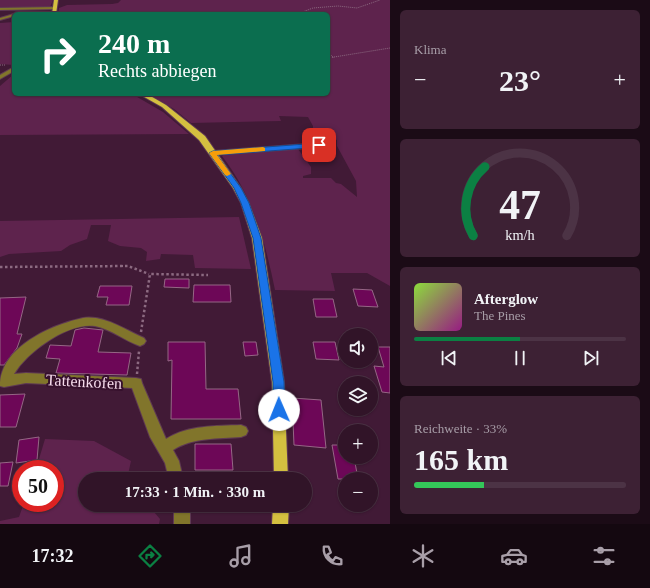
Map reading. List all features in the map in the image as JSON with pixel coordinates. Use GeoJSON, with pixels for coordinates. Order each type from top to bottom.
{"type":"FeatureCollection","features":[{"type":"Feature","properties":{"kind":"main road"},"geometry":{"type":"LineString","coordinates":[[54,12],[56,0]]}},
{"type":"Feature","properties":{"kind":"main road"},"geometry":{"type":"LineString","coordinates":[[146,96],[164,106],[202,138],[237,188],[245,203],[257,238],[278,382],[281,472]]}},
{"type":"Feature","properties":{"kind":"main road"},"geometry":{"type":"LineString","coordinates":[[280,524],[281,512]]}},
{"type":"Feature","properties":{"kind":"street"},"geometry":{"type":"LineString","coordinates":[[0,9],[55,7]]}},
{"type":"Feature","properties":{"kind":"street"},"geometry":{"type":"LineString","coordinates":[[28,12],[32,8]]}},
{"type":"Feature","properties":{"kind":"street"},"geometry":{"type":"LineString","coordinates":[[0,19],[12,16]]}},
{"type":"Feature","properties":{"kind":"street"},"geometry":{"type":"LineString","coordinates":[[0,76],[12,70]]}},
{"type":"Feature","properties":{"kind":"street"},"geometry":{"type":"LineString","coordinates":[[213,153],[319,145]]}},
{"type":"Feature","properties":{"kind":"street"},"geometry":{"type":"LineString","coordinates":[[2,382],[10,368],[24,350],[42,337],[76,324],[96,322],[140,342]]}},
{"type":"Feature","properties":{"kind":"street","name":"Tattenkofen"},"geometry":{"type":"LineString","coordinates":[[2,382],[26,378],[136,383],[157,437],[172,461],[174,472]]}},
{"type":"Feature","properties":{"kind":"street"},"geometry":{"type":"LineString","coordinates":[[164,448],[178,438],[197,434],[241,431]]}},
{"type":"Feature","properties":{"kind":"street"},"geometry":{"type":"LineString","coordinates":[[182,512],[182,524]]}},
{"type":"Feature","properties":{"kind":"path"},"geometry":{"type":"LineString","coordinates":[[302,12],[313,8],[338,6],[357,8],[380,0]]}},
{"type":"Feature","properties":{"kind":"path"},"geometry":{"type":"LineString","coordinates":[[330,58],[390,48]]}},
{"type":"Feature","properties":{"kind":"path"},"geometry":{"type":"LineString","coordinates":[[330,54],[334,58]]}},
{"type":"Feature","properties":{"kind":"path"},"geometry":{"type":"LineString","coordinates":[[0,267],[128,266],[150,274],[208,275]]}},
{"type":"Feature","properties":{"kind":"path"},"geometry":{"type":"LineString","coordinates":[[136,383],[140,342],[150,274]]}},
{"type":"Feature","properties":{"kind":"shaded area"},"geometry":{"type":"Polygon","coordinates":[[[0,0],[53,0],[50,7],[0,9],[0,0]]]}},
{"type":"Feature","properties":{"kind":"shaded area"},"geometry":{"type":"Polygon","coordinates":[[[121,0],[390,0],[390,286],[367,273],[331,273],[335,291],[275,290],[267,254],[250,203],[233,171],[222,156],[226,153],[298,149],[311,167],[311,174],[303,176],[303,178],[331,178],[357,197],[356,181],[337,146],[337,140],[313,136],[313,126],[308,117],[279,116],[281,121],[191,123],[174,109],[151,96],[330,96],[330,12],[58,12],[59,8],[67,5],[118,3],[121,0]]]}},
{"type":"Feature","properties":{"kind":"shaded area"},"geometry":{"type":"Polygon","coordinates":[[[12,22],[12,65],[0,64],[0,23],[12,22]]]}},
{"type":"Feature","properties":{"kind":"shaded area"},"geometry":{"type":"Polygon","coordinates":[[[12,76],[12,96],[135,96],[163,112],[189,134],[0,135],[0,86],[12,76]]]}},
{"type":"Feature","properties":{"kind":"shaded area"},"geometry":{"type":"Polygon","coordinates":[[[239,217],[251,269],[195,268],[193,255],[161,254],[160,259],[146,261],[147,252],[141,248],[120,246],[108,241],[111,225],[91,225],[87,239],[70,245],[61,251],[9,254],[0,257],[0,221],[239,217]]]}},
{"type":"Feature","properties":{"kind":"shaded area"},"geometry":{"type":"Polygon","coordinates":[[[45,439],[94,441],[131,461],[129,472],[78,472],[78,512],[154,512],[160,519],[159,524],[0,524],[0,521],[19,517],[21,512],[64,512],[64,460],[39,460],[45,439]]]}},
{"type":"Feature","properties":{"kind":"building"},"geometry":{"type":"Polygon","coordinates":[[[322,150],[328,160],[314,161],[309,151],[322,150]]]}},
{"type":"Feature","properties":{"kind":"building"},"geometry":{"type":"Polygon","coordinates":[[[165,279],[189,279],[189,288],[164,287],[165,279]]]}},
{"type":"Feature","properties":{"kind":"building"},"geometry":{"type":"Polygon","coordinates":[[[194,285],[230,285],[231,302],[193,302],[194,285]]]}},
{"type":"Feature","properties":{"kind":"building"},"geometry":{"type":"Polygon","coordinates":[[[100,286],[132,286],[129,305],[106,305],[108,297],[97,297],[100,286]]]}},
{"type":"Feature","properties":{"kind":"building"},"geometry":{"type":"Polygon","coordinates":[[[353,289],[372,290],[378,307],[358,306],[353,289]]]}},
{"type":"Feature","properties":{"kind":"building"},"geometry":{"type":"Polygon","coordinates":[[[26,297],[17,334],[22,334],[17,348],[4,365],[0,365],[0,298],[26,297]]]}},
{"type":"Feature","properties":{"kind":"building"},"geometry":{"type":"Polygon","coordinates":[[[313,299],[333,299],[337,317],[316,317],[313,299]]]}},
{"type":"Feature","properties":{"kind":"building"},"geometry":{"type":"Polygon","coordinates":[[[84,328],[103,330],[98,352],[131,353],[127,375],[56,373],[60,359],[46,358],[50,345],[71,346],[75,330],[84,328]]]}},
{"type":"Feature","properties":{"kind":"building"},"geometry":{"type":"Polygon","coordinates":[[[168,342],[205,342],[206,389],[238,389],[241,419],[171,419],[172,360],[168,361],[168,342]]]}},
{"type":"Feature","properties":{"kind":"building"},"geometry":{"type":"Polygon","coordinates":[[[243,342],[256,342],[258,355],[245,356],[243,342]]]}},
{"type":"Feature","properties":{"kind":"building"},"geometry":{"type":"Polygon","coordinates":[[[313,342],[335,342],[338,360],[316,359],[313,342]]]}},
{"type":"Feature","properties":{"kind":"building"},"geometry":{"type":"Polygon","coordinates":[[[378,347],[390,347],[390,393],[382,392],[375,368],[378,368],[378,366],[384,367],[378,347]]]}},
{"type":"Feature","properties":{"kind":"building"},"geometry":{"type":"Polygon","coordinates":[[[25,394],[16,427],[0,427],[0,395],[25,394]]]}},
{"type":"Feature","properties":{"kind":"building"},"geometry":{"type":"Polygon","coordinates":[[[292,398],[321,400],[326,448],[294,445],[292,398]]]}},
{"type":"Feature","properties":{"kind":"building"},"geometry":{"type":"Polygon","coordinates":[[[39,437],[37,460],[16,460],[19,440],[39,437]]]}},
{"type":"Feature","properties":{"kind":"building"},"geometry":{"type":"Polygon","coordinates":[[[195,444],[231,444],[233,470],[195,470],[195,444]]]}},
{"type":"Feature","properties":{"kind":"building"},"geometry":{"type":"Polygon","coordinates":[[[332,445],[338,445],[338,464],[355,464],[357,472],[338,472],[338,479],[332,445]]]}},
{"type":"Feature","properties":{"kind":"building"},"geometry":{"type":"Polygon","coordinates":[[[12,462],[8,486],[0,486],[0,463],[12,462]]]}},
{"type":"Feature","properties":{"kind":"slow traffic"},"geometry":{"type":"LineString","coordinates":[[227,174],[213,153],[263,149]]}},
{"type":"Feature","properties":{"kind":"route"},"geometry":{"type":"LineString","coordinates":[[279,410],[278,382],[257,238],[245,203],[237,188],[213,153],[319,145]]}}]}
